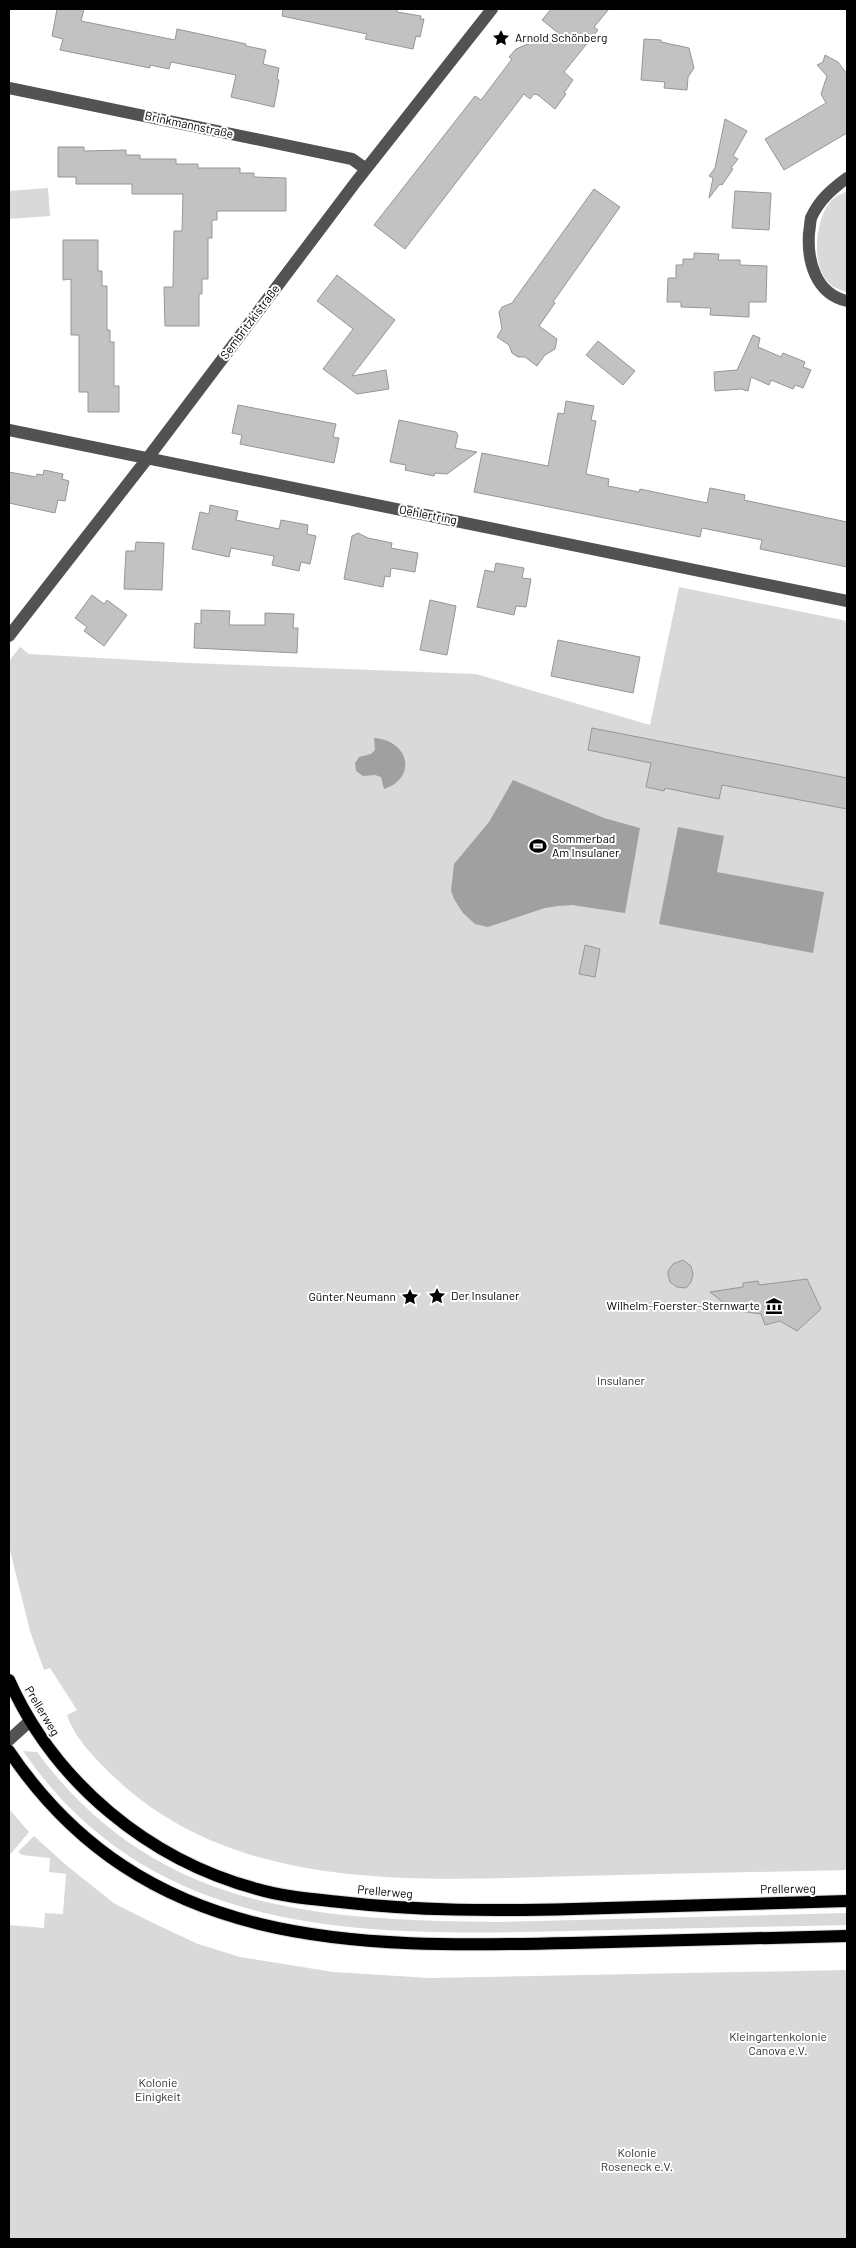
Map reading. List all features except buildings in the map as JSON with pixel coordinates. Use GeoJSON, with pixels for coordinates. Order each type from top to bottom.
{"type":"FeatureCollection","features":[{"type":"Feature","properties":{"kind":"main road","name":"Prellerweg"},"geometry":{"type":"LineString","coordinates":[[9,1680],[30,1722],[74,1779],[97,1802],[152,1844],[193,1866],[260,1890],[345,1903],[451,1910],[847,1901]]}},
{"type":"Feature","properties":{"kind":"main road"},"geometry":{"type":"LineString","coordinates":[[9,1751],[35,1787],[68,1822],[96,1847],[126,1868],[160,1888],[200,1907],[259,1924],[349,1938],[474,1945],[847,1936]]}},
{"type":"Feature","properties":{"kind":"street","name":"Sembritzkistraße"},"geometry":{"type":"LineString","coordinates":[[9,636],[147,459],[366,169],[492,9]]}},
{"type":"Feature","properties":{"kind":"street","name":"Brinkmannstraße"},"geometry":{"type":"LineString","coordinates":[[9,88],[352,159],[366,169]]}},
{"type":"Feature","properties":{"kind":"street"},"geometry":{"type":"LineString","coordinates":[[847,178],[829,191],[817,207],[810,220],[808,249],[812,268],[821,286],[836,298],[847,301]]}},
{"type":"Feature","properties":{"kind":"street","name":"Oehlertring"},"geometry":{"type":"LineString","coordinates":[[9,430],[847,601]]}},
{"type":"Feature","properties":{"kind":"street"},"geometry":{"type":"LineString","coordinates":[[9,1740],[30,1722]]}},
{"type":"Feature","properties":{"kind":"green space"},"geometry":{"type":"Polygon","coordinates":[[[48,188],[50,216],[9,219],[9,191],[48,188]]]}},
{"type":"Feature","properties":{"kind":"green space"},"geometry":{"type":"Polygon","coordinates":[[[847,191],[847,292],[836,288],[824,276],[819,266],[817,242],[821,219],[826,209],[833,199],[847,191]]]}},
{"type":"Feature","properties":{"kind":"green space","name":"Insulaner"},"geometry":{"type":"Polygon","coordinates":[[[679,587],[847,621],[847,1870],[456,1879],[393,1877],[332,1872],[272,1861],[215,1842],[161,1814],[112,1775],[80,1740],[67,1715],[77,1710],[50,1668],[44,1670],[30,1631],[9,1546],[9,661],[20,647],[29,654],[189,663],[476,674],[650,725],[679,587]]]}},
{"type":"Feature","properties":{"kind":"green space"},"geometry":{"type":"Polygon","coordinates":[[[23,1751],[37,1752],[84,1805],[134,1846],[187,1876],[244,1896],[304,1910],[366,1917],[431,1921],[499,1922],[847,1913],[847,1925],[491,1932],[414,1931],[339,1926],[267,1913],[198,1892],[134,1859],[75,1813],[23,1751]]]}},
{"type":"Feature","properties":{"kind":"green space"},"geometry":{"type":"Polygon","coordinates":[[[9,1809],[29,1832],[9,1856],[9,1809]]]}},
{"type":"Feature","properties":{"kind":"green space","name":"Kolonie Einigkeit"},"geometry":{"type":"Polygon","coordinates":[[[34,1836],[66,1865],[115,1904],[198,1944],[240,1957],[333,1972],[430,1978],[847,1970],[847,2239],[9,2239],[9,1925],[44,1928],[45,1913],[63,1914],[66,1874],[49,1872],[50,1858],[22,1855],[18,1852],[34,1836]]]}},
{"type":"Feature","properties":{"kind":"shaded area"},"geometry":{"type":"Polygon","coordinates":[[[374,738],[386,740],[395,745],[402,752],[405,760],[405,769],[402,777],[395,784],[384,789],[381,777],[375,775],[363,776],[356,771],[355,763],[359,757],[371,754],[375,750],[374,738]]]}},
{"type":"Feature","properties":{"kind":"shaded area"},"geometry":{"type":"Polygon","coordinates":[[[513,780],[604,818],[640,828],[625,913],[572,905],[558,906],[545,908],[488,927],[475,924],[463,913],[454,899],[451,890],[454,864],[489,822],[513,780]]]}},
{"type":"Feature","properties":{"kind":"shaded area"},"geometry":{"type":"Polygon","coordinates":[[[678,827],[724,836],[717,872],[824,892],[813,953],[659,924],[678,827]]]}},
{"type":"Feature","properties":{"kind":"place","name":"Arnold Schönberg"},"geometry":{"type":"Point","coordinates":[501,38]}},
{"type":"Feature","properties":{"kind":"place","name":"Sommerbad Am Insulaner"},"geometry":{"type":"Point","coordinates":[538,846]}},
{"type":"Feature","properties":{"kind":"place","name":"Der Insulaner"},"geometry":{"type":"Point","coordinates":[437,1296]}},
{"type":"Feature","properties":{"kind":"place","name":"Günter Neumann"},"geometry":{"type":"Point","coordinates":[410,1297]}},
{"type":"Feature","properties":{"kind":"place","name":"Wilhelm-Foerster-Sternwarte"},"geometry":{"type":"Point","coordinates":[774,1306]}},
{"type":"Feature","properties":{"kind":"park label","name":"Kleingartenkolonie Canova e.V."},"geometry":{"type":"Point","coordinates":[778,2044]}},
{"type":"Feature","properties":{"kind":"park label","name":"Kolonie Roseneck e.V."},"geometry":{"type":"Point","coordinates":[637,2160]}}]}
